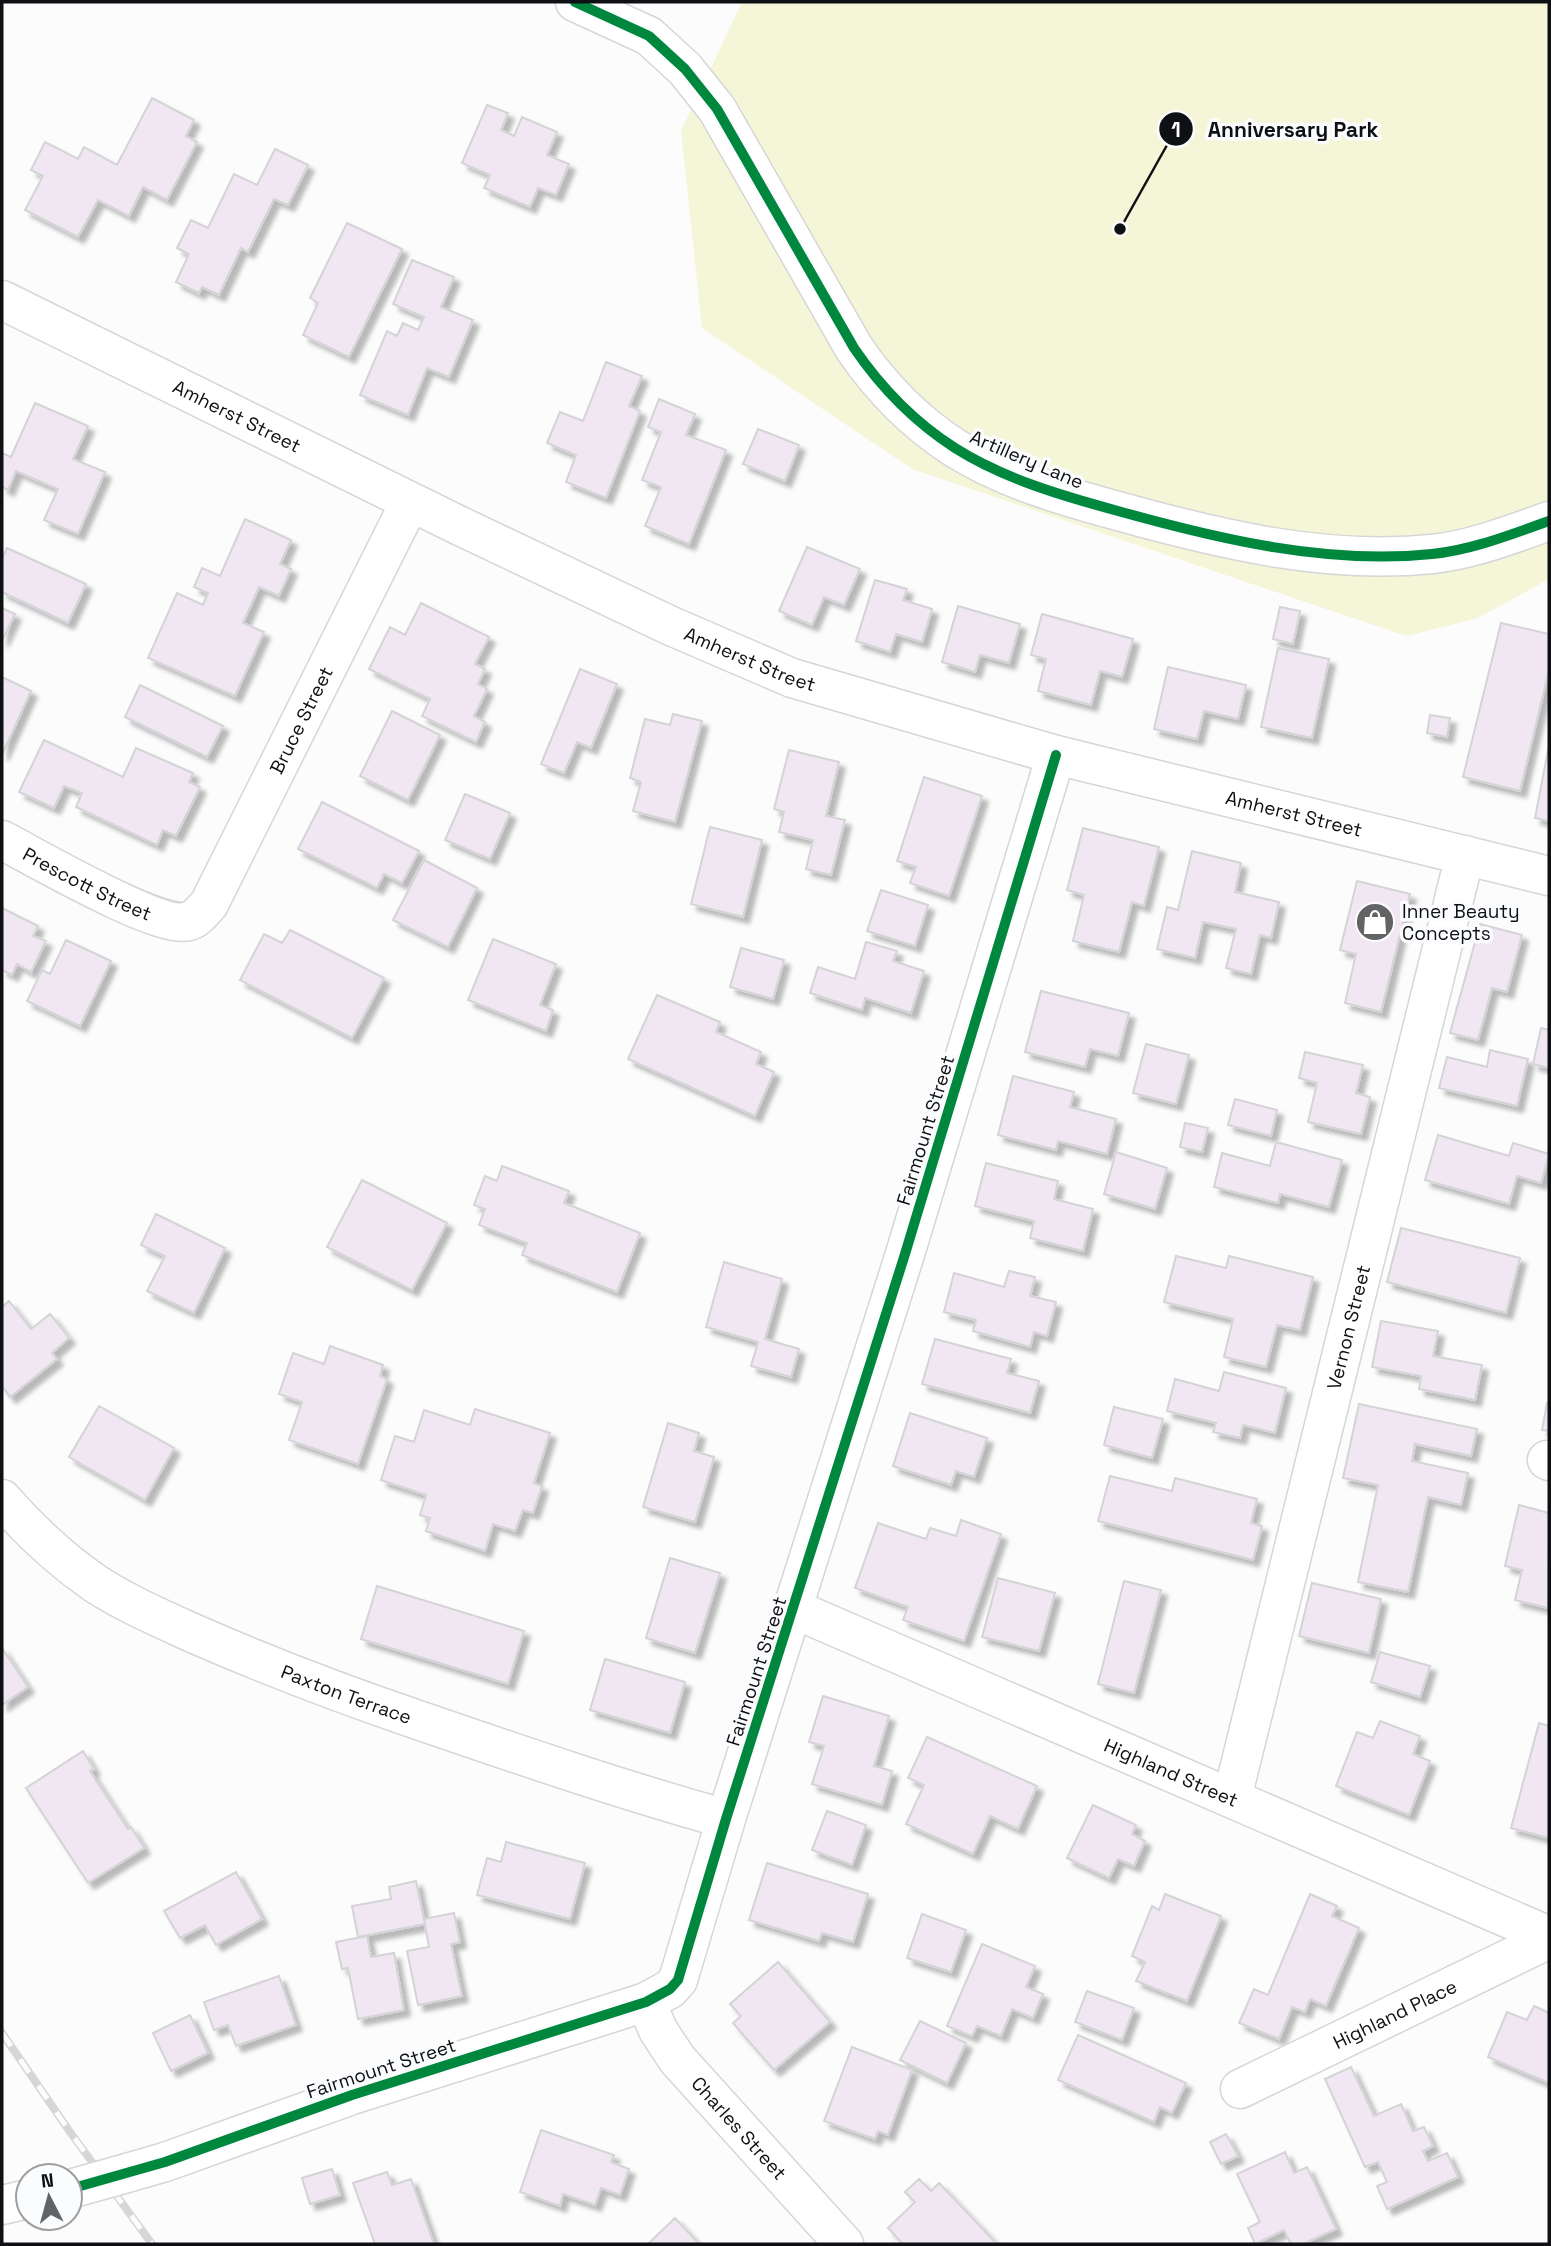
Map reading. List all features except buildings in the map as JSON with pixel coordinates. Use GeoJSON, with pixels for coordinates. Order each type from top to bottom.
{"type":"FeatureCollection","features":[{"type":"Feature","properties":{"kind":"street","name":"Artillery Lane"},"geometry":{"type":"LineString","coordinates":[[575,2],[649,36],[685,69],[717,109],[877,382],[914,417],[956,448],[997,469],[1063,496],[1161,523],[1282,548],[1363,557],[1433,554],[1494,540],[1549,521]]}},
{"type":"Feature","properties":{"kind":"street","name":"Amherst Street"},"geometry":{"type":"LineString","coordinates":[[2,300],[410,502],[671,626],[792,678],[1056,755],[1549,876]]}},
{"type":"Feature","properties":{"kind":"street","name":"Bruce Street"},"geometry":{"type":"LineString","coordinates":[[175,922],[189,921],[209,904],[410,502]]}},
{"type":"Feature","properties":{"kind":"street","name":"Fairmount Street"},"geometry":{"type":"LineString","coordinates":[[84,2185],[164,2162],[352,2095],[646,2002],[670,1989],[678,1980],[726,1819],[901,1267],[1056,755]]}},
{"type":"Feature","properties":{"kind":"street","name":"Prescott Street"},"geometry":{"type":"LineString","coordinates":[[2,840],[146,914],[175,922]]}},
{"type":"Feature","properties":{"kind":"street","name":"Vernon Street"},"geometry":{"type":"LineString","coordinates":[[1232,1798],[1465,855]]}},
{"type":"Feature","properties":{"kind":"street","name":"Paxton Terrace"},"geometry":{"type":"LineString","coordinates":[[2,1499],[44,1543],[98,1585],[141,1609],[217,1644],[327,1689],[534,1761],[726,1819]]}},
{"type":"Feature","properties":{"kind":"street","name":"Highland Street"},"geometry":{"type":"LineString","coordinates":[[794,1609],[1549,1938]]}},
{"type":"Feature","properties":{"kind":"street","name":"Highland Place"},"geometry":{"type":"LineString","coordinates":[[1240,2089],[1549,1938]]}},
{"type":"Feature","properties":{"kind":"street","name":"Charles Street"},"geometry":{"type":"LineString","coordinates":[[646,2002],[658,2030],[677,2059],[844,2244]]}},
{"type":"Feature","properties":{"kind":"green space"},"geometry":{"type":"Polygon","coordinates":[[[742,2],[1549,2],[1549,579],[1478,618],[1406,636],[912,469],[702,328],[681,131],[742,2]]]}},
{"type":"Feature","properties":{"kind":"railway"},"geometry":{"type":"LineString","coordinates":[[2,2033],[152,2244]]}},
{"type":"Feature","properties":{"kind":"cycle path"},"geometry":{"type":"LineString","coordinates":[[575,2],[649,36],[685,69],[717,109],[865,363],[887,391],[912,415],[940,438],[974,459],[1034,486],[1118,511],[1234,540],[1313,553],[1392,556],[1447,552],[1549,521]]}},
{"type":"Feature","properties":{"kind":"cycle path"},"geometry":{"type":"LineString","coordinates":[[84,2185],[165,2162],[352,2095],[646,2002],[670,1989],[678,1980],[726,1819],[905,1254],[1056,755]]}},
{"type":"Feature","properties":{"kind":"place","name":"Anniversary Park"},"geometry":{"type":"Point","coordinates":[1120,229]}},
{"type":"Feature","properties":{"kind":"place","name":"Inner Beauty Concepts"},"geometry":{"type":"Point","coordinates":[1375,922]}}]}
